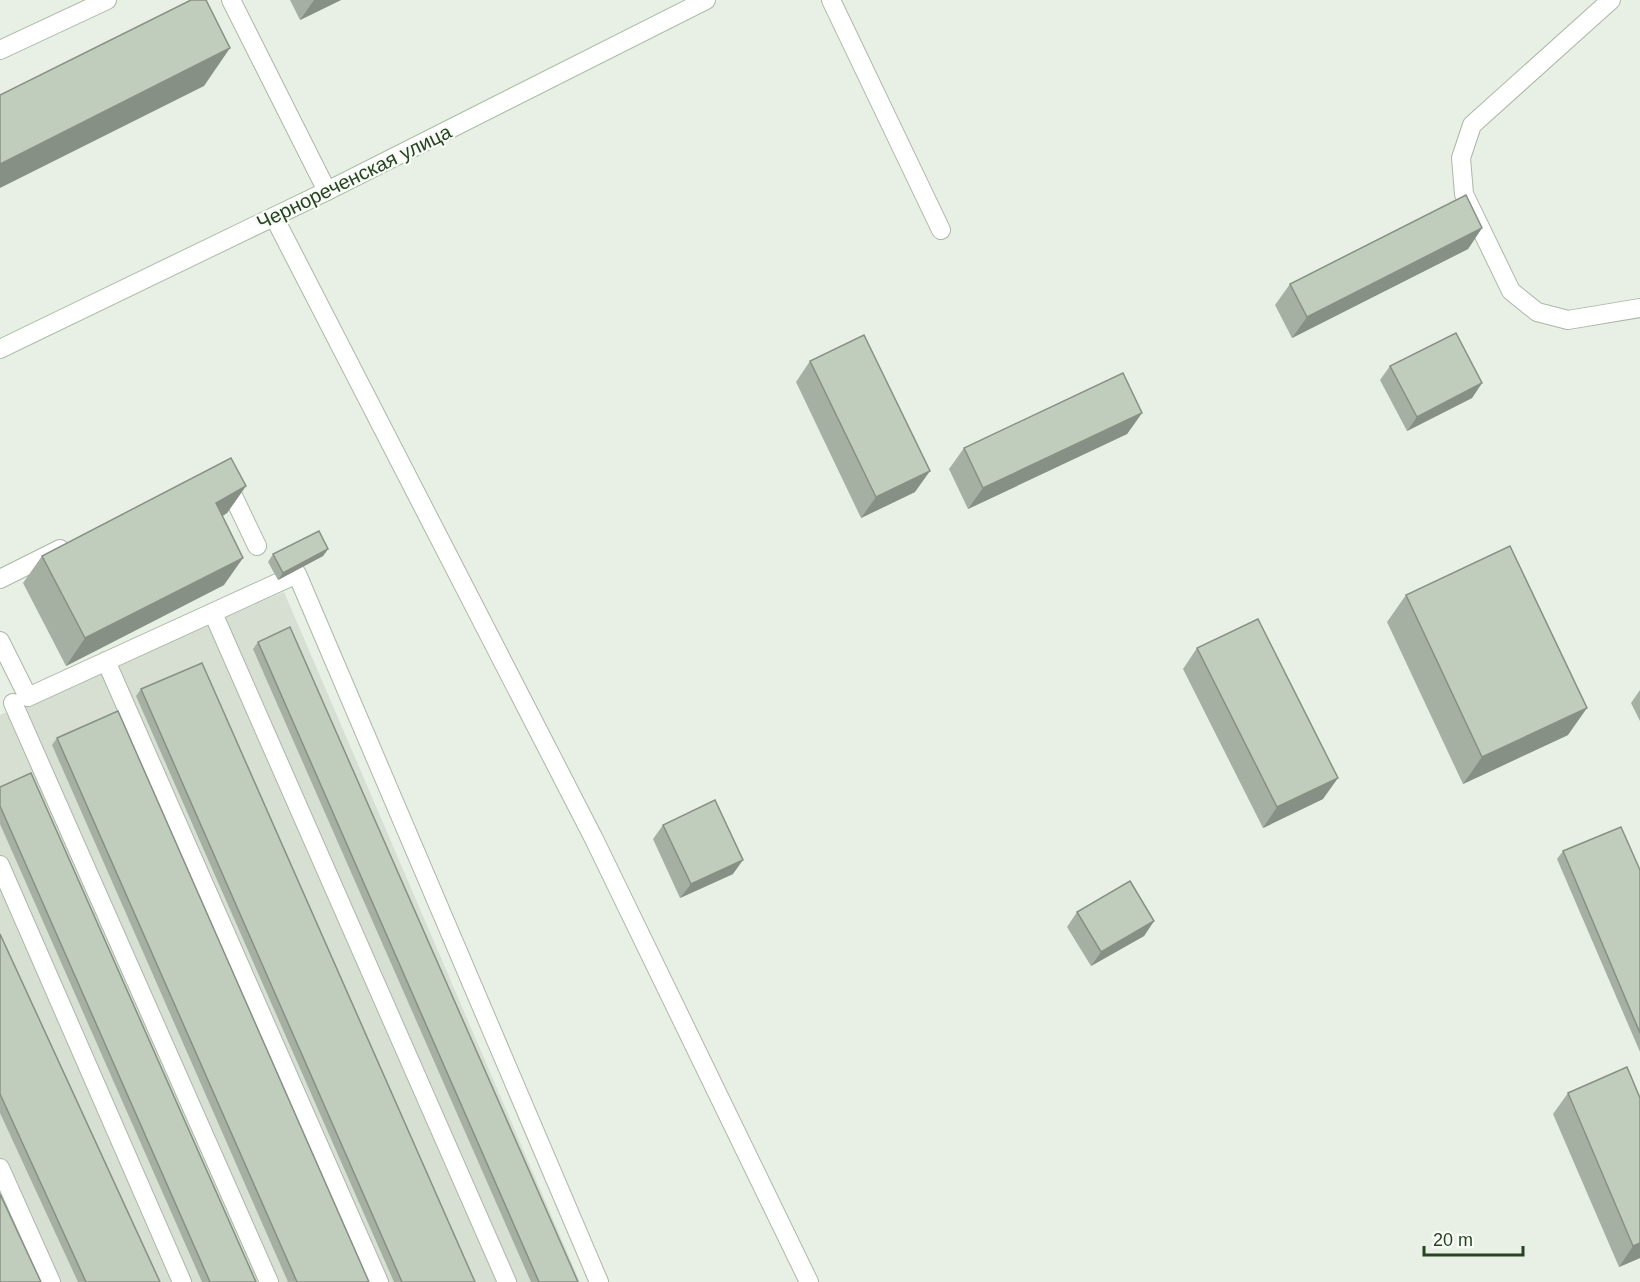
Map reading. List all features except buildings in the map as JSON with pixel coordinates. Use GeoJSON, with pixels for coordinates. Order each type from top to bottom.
{"type":"FeatureCollection","features":[{"type":"Feature","properties":{"kind":"main road"},"geometry":{"type":"LineString","coordinates":[[0,50],[107,0]]}},
{"type":"Feature","properties":{"kind":"main road"},"geometry":{"type":"LineString","coordinates":[[231,0],[327,191]]}},
{"type":"Feature","properties":{"kind":"main road","name":"Чернореченская улица"},"geometry":{"type":"LineString","coordinates":[[0,349],[327,191],[706,0]]}},
{"type":"Feature","properties":{"kind":"main road"},"geometry":{"type":"LineString","coordinates":[[831,0],[941,230]]}},
{"type":"Feature","properties":{"kind":"main road"},"geometry":{"type":"LineString","coordinates":[[1611,0],[1472,125],[1461,158],[1464,194],[1511,291],[1537,312],[1568,320],[1640,308]]}},
{"type":"Feature","properties":{"kind":"main road"},"geometry":{"type":"LineString","coordinates":[[273,217],[594,839],[809,1282]]}},
{"type":"Feature","properties":{"kind":"main road"},"geometry":{"type":"LineString","coordinates":[[210,475],[221,470],[257,546]]}},
{"type":"Feature","properties":{"kind":"main road"},"geometry":{"type":"LineString","coordinates":[[0,579],[74,542]]}},
{"type":"Feature","properties":{"kind":"main road"},"geometry":{"type":"LineString","coordinates":[[14,703],[297,574],[599,1282]]}},
{"type":"Feature","properties":{"kind":"main road"},"geometry":{"type":"LineString","coordinates":[[213,612],[507,1282]]}},
{"type":"Feature","properties":{"kind":"main road"},"geometry":{"type":"LineString","coordinates":[[0,641],[14,703],[268,1282]]}},
{"type":"Feature","properties":{"kind":"main road"},"geometry":{"type":"LineString","coordinates":[[106,661],[379,1282]]}},
{"type":"Feature","properties":{"kind":"main road"},"geometry":{"type":"LineString","coordinates":[[0,865],[182,1282]]}},
{"type":"Feature","properties":{"kind":"main road"},"geometry":{"type":"LineString","coordinates":[[0,1168],[51,1282]]}},
{"type":"Feature","properties":{"kind":"shaded area"},"geometry":{"type":"Polygon","coordinates":[[[284,592],[580,1282],[0,1282],[0,715],[284,592]]]}}]}
